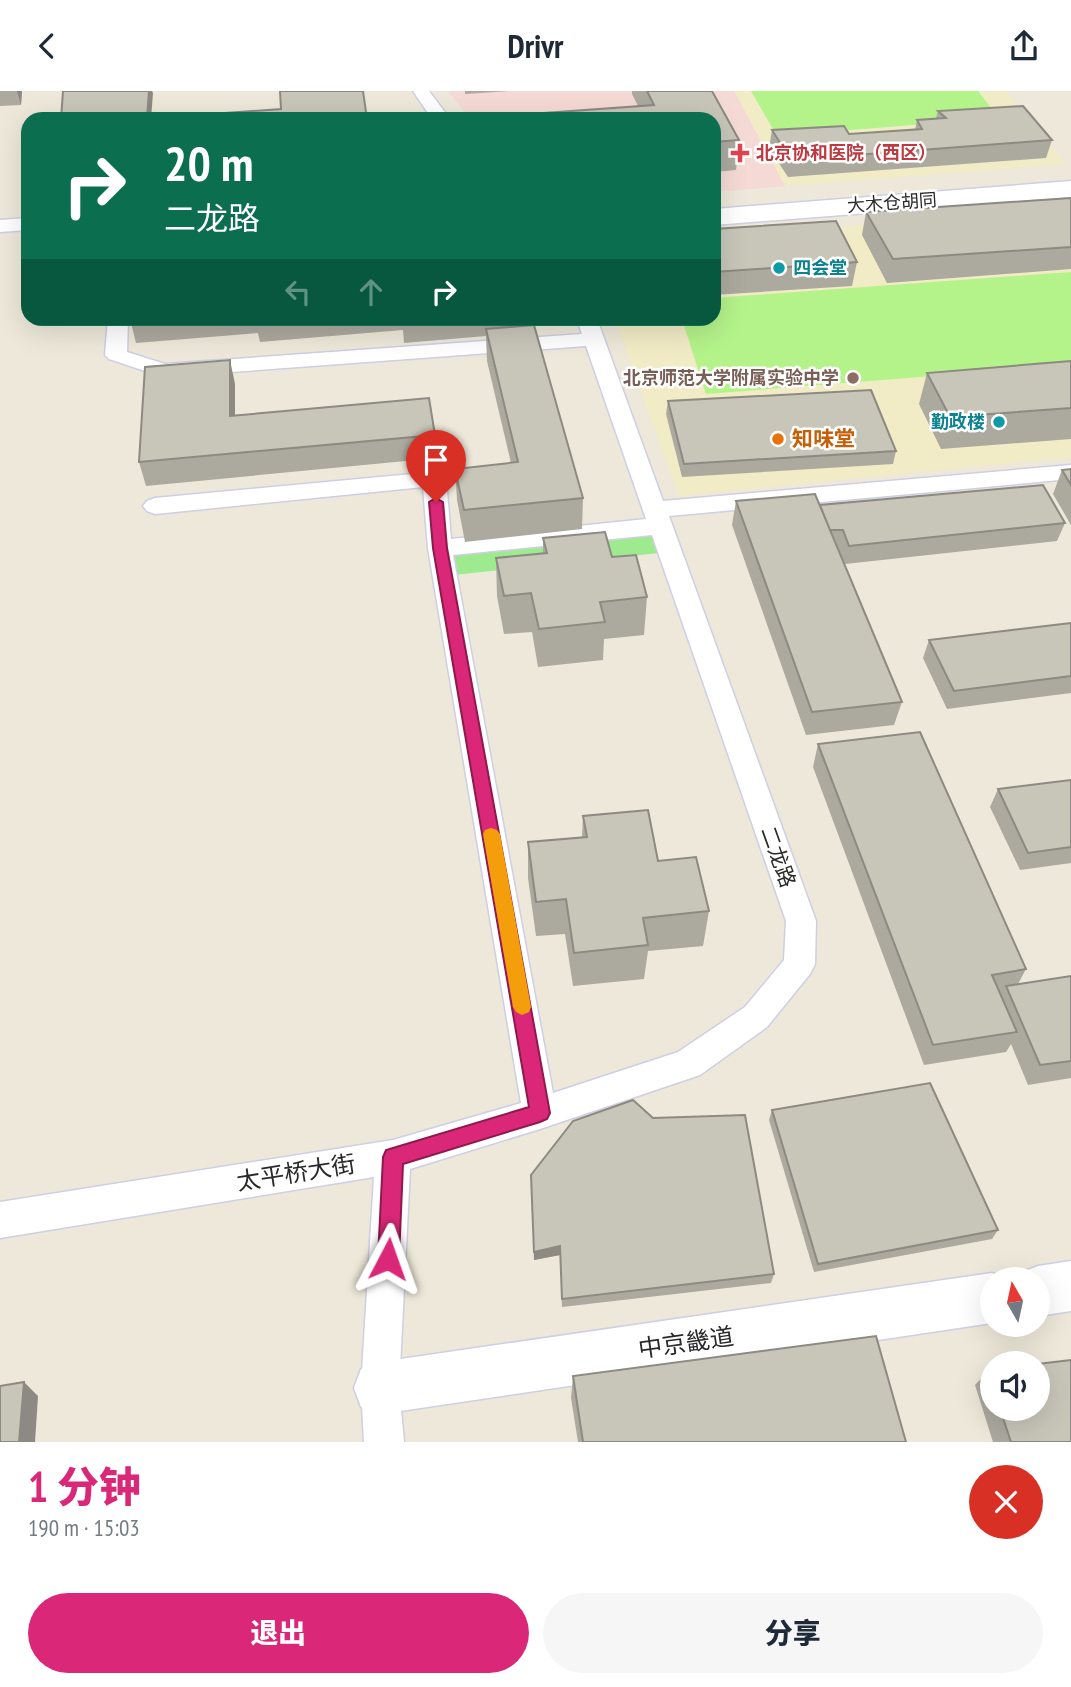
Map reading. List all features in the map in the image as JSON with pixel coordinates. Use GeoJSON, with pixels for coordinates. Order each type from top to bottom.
{"type":"FeatureCollection","features":[{"type":"Feature","properties":{"kind":"street"},"geometry":{"type":"LineString","coordinates":[[421,91],[436,112]]}},
{"type":"Feature","properties":{"kind":"street","name":"大木仓胡同"},"geometry":{"type":"LineString","coordinates":[[721,216],[1071,189]]}},
{"type":"Feature","properties":{"kind":"street"},"geometry":{"type":"LineString","coordinates":[[0,226],[21,224]]}},
{"type":"Feature","properties":{"kind":"street"},"geometry":{"type":"LineString","coordinates":[[118,326],[116,355],[163,371],[591,329]]}},
{"type":"Feature","properties":{"kind":"street","name":"二龙路"},"geometry":{"type":"LineString","coordinates":[[393,1157],[540,1113],[688,1064],[756,1017],[799,964],[801,921],[591,329]]}},
{"type":"Feature","properties":{"kind":"street"},"geometry":{"type":"LineString","coordinates":[[440,548],[659,517],[1071,472]]}},
{"type":"Feature","properties":{"kind":"street"},"geometry":{"type":"LineString","coordinates":[[155,506],[434,479],[440,548],[540,1113]]}},
{"type":"Feature","properties":{"kind":"street"},"geometry":{"type":"LineString","coordinates":[[384,1442],[380,1388],[393,1157]]}},
{"type":"Feature","properties":{"kind":"street","name":"太平桥大街"},"geometry":{"type":"LineString","coordinates":[[0,1220],[393,1157]]}},
{"type":"Feature","properties":{"kind":"street"},"geometry":{"type":"LineString","coordinates":[[1050,1289],[1071,1286]]}},
{"type":"Feature","properties":{"kind":"street","name":"中京畿道"},"geometry":{"type":"LineString","coordinates":[[380,1388],[980,1300]]}},
{"type":"Feature","properties":{"kind":"shaded area","name":"北京协和医院（西区）"},"geometry":{"type":"Polygon","coordinates":[[[448,91],[734,91],[785,186],[721,191],[721,112],[464,112],[448,91]]]}},
{"type":"Feature","properties":{"kind":"shaded area"},"geometry":{"type":"Polygon","coordinates":[[[734,91],[1006,91],[1066,164],[785,186],[734,91]]]}},
{"type":"Feature","properties":{"kind":"shaded area","name":"北京师范大学附属实验中学"},"geometry":{"type":"Polygon","coordinates":[[[1071,210],[1071,457],[679,496],[618,326],[721,326],[721,235],[1071,210]]]}},
{"type":"Feature","properties":{"kind":"green space"},"geometry":{"type":"Polygon","coordinates":[[[751,91],[978,91],[999,118],[777,136],[751,91]]]}},
{"type":"Feature","properties":{"kind":"green space"},"geometry":{"type":"Polygon","coordinates":[[[1071,272],[1071,365],[706,394],[684,326],[721,326],[721,297],[1071,272]]]}},
{"type":"Feature","properties":{"kind":"green space"},"geometry":{"type":"Polygon","coordinates":[[[654,535],[659,553],[454,575],[451,556],[654,535]]]}},
{"type":"Feature","properties":{"kind":"building"},"geometry":{"type":"Polygon","coordinates":[[[63,91],[149,91],[147,112],[62,112],[63,91]]]}},
{"type":"Feature","properties":{"kind":"building"},"geometry":{"type":"Polygon","coordinates":[[[280,91],[363,91],[366,112],[239,112],[281,109],[280,91]]]}},
{"type":"Feature","properties":{"kind":"building"},"geometry":{"type":"Polygon","coordinates":[[[647,91],[712,91],[739,140],[721,141],[721,112],[558,112],[654,105],[647,91]]]}},
{"type":"Feature","properties":{"kind":"building"},"geometry":{"type":"Polygon","coordinates":[[[1023,106],[1052,140],[791,160],[772,130],[844,126],[849,134],[922,129],[917,120],[946,118],[938,111],[1023,106]]]}},
{"type":"Feature","properties":{"kind":"building"},"geometry":{"type":"Polygon","coordinates":[[[1071,198],[1071,247],[893,259],[866,212],[1071,198]]]}},
{"type":"Feature","properties":{"kind":"building"},"geometry":{"type":"Polygon","coordinates":[[[836,221],[857,262],[721,272],[721,229],[836,221]]]}},
{"type":"Feature","properties":{"kind":"building"},"geometry":{"type":"Polygon","coordinates":[[[534,326],[583,498],[464,510],[455,469],[518,462],[486,329],[534,326]]]}},
{"type":"Feature","properties":{"kind":"building"},"geometry":{"type":"Polygon","coordinates":[[[230,360],[230,416],[429,398],[435,435],[139,462],[145,367],[230,360]]]}},
{"type":"Feature","properties":{"kind":"building"},"geometry":{"type":"Polygon","coordinates":[[[1071,361],[1071,408],[950,417],[927,373],[1071,361]]]}},
{"type":"Feature","properties":{"kind":"building","name":"知味堂"},"geometry":{"type":"Polygon","coordinates":[[[871,390],[896,451],[684,464],[668,401],[871,390]]]}},
{"type":"Feature","properties":{"kind":"building"},"geometry":{"type":"Polygon","coordinates":[[[1071,469],[1071,485],[1062,470],[1071,469]]]}},
{"type":"Feature","properties":{"kind":"building"},"geometry":{"type":"Polygon","coordinates":[[[1043,485],[1065,523],[849,546],[843,530],[830,530],[820,505],[1043,485]]]}},
{"type":"Feature","properties":{"kind":"building"},"geometry":{"type":"Polygon","coordinates":[[[815,494],[902,702],[812,712],[736,501],[815,494]]]}},
{"type":"Feature","properties":{"kind":"building"},"geometry":{"type":"Polygon","coordinates":[[[605,532],[612,557],[636,555],[647,597],[600,602],[605,622],[539,629],[531,593],[504,596],[496,558],[547,553],[543,538],[605,532]]]}},
{"type":"Feature","properties":{"kind":"building"},"geometry":{"type":"Polygon","coordinates":[[[1071,623],[1071,676],[954,691],[929,640],[1071,623]]]}},
{"type":"Feature","properties":{"kind":"building"},"geometry":{"type":"Polygon","coordinates":[[[920,732],[1026,969],[992,975],[1017,1032],[933,1045],[818,744],[920,732]]]}},
{"type":"Feature","properties":{"kind":"building"},"geometry":{"type":"Polygon","coordinates":[[[1071,780],[1071,847],[1028,853],[998,789],[1071,780]]]}},
{"type":"Feature","properties":{"kind":"building"},"geometry":{"type":"Polygon","coordinates":[[[648,810],[658,861],[696,857],[709,911],[643,918],[648,945],[574,953],[566,899],[536,902],[528,842],[587,837],[583,816],[648,810]]]}},
{"type":"Feature","properties":{"kind":"building"},"geometry":{"type":"Polygon","coordinates":[[[1071,976],[1071,1061],[1040,1065],[1006,986],[1071,976]]]}},
{"type":"Feature","properties":{"kind":"building"},"geometry":{"type":"Polygon","coordinates":[[[930,1083],[998,1230],[818,1264],[772,1110],[930,1083]]]}},
{"type":"Feature","properties":{"kind":"building"},"geometry":{"type":"Polygon","coordinates":[[[633,1100],[653,1118],[745,1115],[774,1274],[562,1299],[560,1246],[534,1252],[531,1175],[573,1121],[633,1100]]]}},
{"type":"Feature","properties":{"kind":"building"},"geometry":{"type":"Polygon","coordinates":[[[876,1336],[906,1442],[583,1442],[573,1376],[876,1336]]]}},
{"type":"Feature","properties":{"kind":"building"},"geometry":{"type":"Polygon","coordinates":[[[1071,1360],[1071,1442],[1011,1442],[1004,1421],[1050,1421],[1050,1363],[1071,1360]]]}},
{"type":"Feature","properties":{"kind":"building"},"geometry":{"type":"Polygon","coordinates":[[[24,1382],[19,1442],[0,1442],[0,1386],[24,1382]]]}},
{"type":"Feature","properties":{"kind":"slow traffic"},"geometry":{"type":"LineString","coordinates":[[491,834],[522,1007]]}},
{"type":"Feature","properties":{"kind":"place","name":"北京协和医院（西区）"},"geometry":{"type":"Point","coordinates":[740,153]}},
{"type":"Feature","properties":{"kind":"place","name":"四会堂"},"geometry":{"type":"Point","coordinates":[779,268]}},
{"type":"Feature","properties":{"kind":"place","name":"北京师范大学附属实验中学"},"geometry":{"type":"Point","coordinates":[853,378]}},
{"type":"Feature","properties":{"kind":"place","name":"勤政楼"},"geometry":{"type":"Point","coordinates":[999,422]}},
{"type":"Feature","properties":{"kind":"place","name":"知味堂"},"geometry":{"type":"Point","coordinates":[778,439]}},
{"type":"Feature","properties":{"kind":"route"},"geometry":{"type":"LineString","coordinates":[[388,1259],[393,1157],[540,1113],[440,548],[436,502]]}}]}
